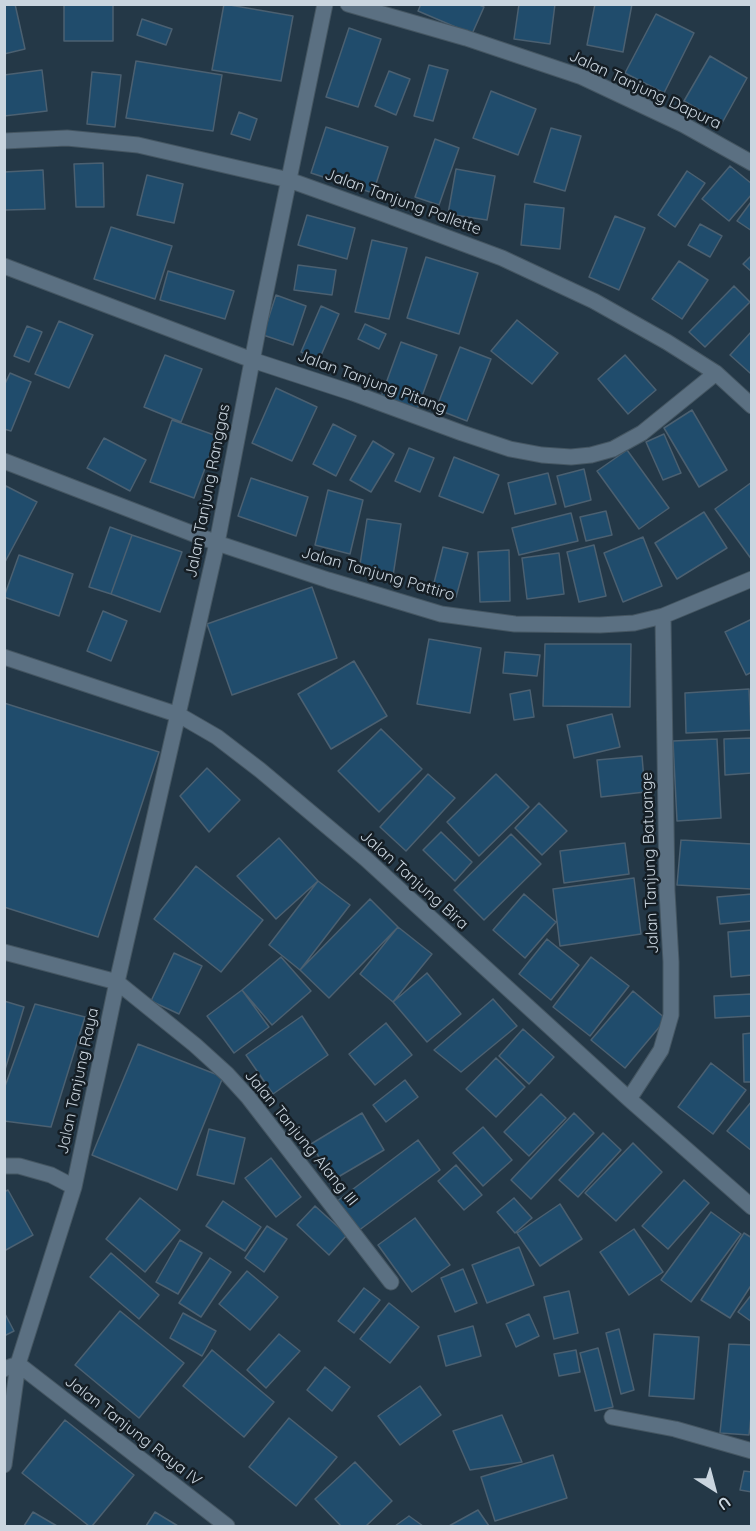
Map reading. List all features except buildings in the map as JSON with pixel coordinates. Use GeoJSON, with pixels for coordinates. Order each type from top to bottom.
{"type":"FeatureCollection","features":[{"type":"Feature","properties":{"kind":"street","name":"Jalan Tanjung Ranggas"},"geometry":{"type":"LineString","coordinates":[[117,982],[217,543],[325,4]]}},
{"type":"Feature","properties":{"kind":"street","name":"Jalan Tanjung Dapura"},"geometry":{"type":"LineString","coordinates":[[348,4],[466,38],[582,76],[684,125],[752,163]]}},
{"type":"Feature","properties":{"kind":"street","name":"Jalan Tanjung Pallette"},"geometry":{"type":"LineString","coordinates":[[4,141],[67,138],[138,145],[289,180],[502,258],[594,301],[716,373],[752,406]]}},
{"type":"Feature","properties":{"kind":"street","name":"Jalan Tanjung Pitang"},"geometry":{"type":"LineString","coordinates":[[4,266],[252,360],[354,393],[462,434],[510,449],[542,455],[571,457],[613,449],[642,433],[716,373]]}},
{"type":"Feature","properties":{"kind":"street","name":"Jalan Tanjung Pattiro"},"geometry":{"type":"LineString","coordinates":[[4,461],[217,543],[441,614],[514,624],[634,623],[663,616],[752,579]]}},
{"type":"Feature","properties":{"kind":"street","name":"Jalan Tanjung Batuange"},"geometry":{"type":"LineString","coordinates":[[629,1099],[661,1050],[671,1015],[663,616]]}},
{"type":"Feature","properties":{"kind":"street","name":"Jalan Tanjung Bira"},"geometry":{"type":"LineString","coordinates":[[4,657],[179,715],[217,737],[366,859],[629,1099],[752,1207]]}},
{"type":"Feature","properties":{"kind":"street"},"geometry":{"type":"LineString","coordinates":[[4,952],[117,982]]}},
{"type":"Feature","properties":{"kind":"street","name":"Jalan Tanjung Raya"},"geometry":{"type":"LineString","coordinates":[[4,1465],[11,1366],[74,1187],[117,982]]}},
{"type":"Feature","properties":{"kind":"street","name":"Jalan Tanjung Alang III"},"geometry":{"type":"LineString","coordinates":[[117,982],[195,1044],[227,1074],[248,1097],[391,1282]]}},
{"type":"Feature","properties":{"kind":"street","name":"Jalan Tanjung Raya"},"geometry":{"type":"LineString","coordinates":[[4,1166],[20,1166],[51,1175],[74,1187]]}},
{"type":"Feature","properties":{"kind":"street","name":"Jalan Tanjung Raya IV"},"geometry":{"type":"LineString","coordinates":[[11,1366],[227,1527]]}},
{"type":"Feature","properties":{"kind":"street"},"geometry":{"type":"LineString","coordinates":[[612,1418],[675,1430],[752,1451]]}}]}
